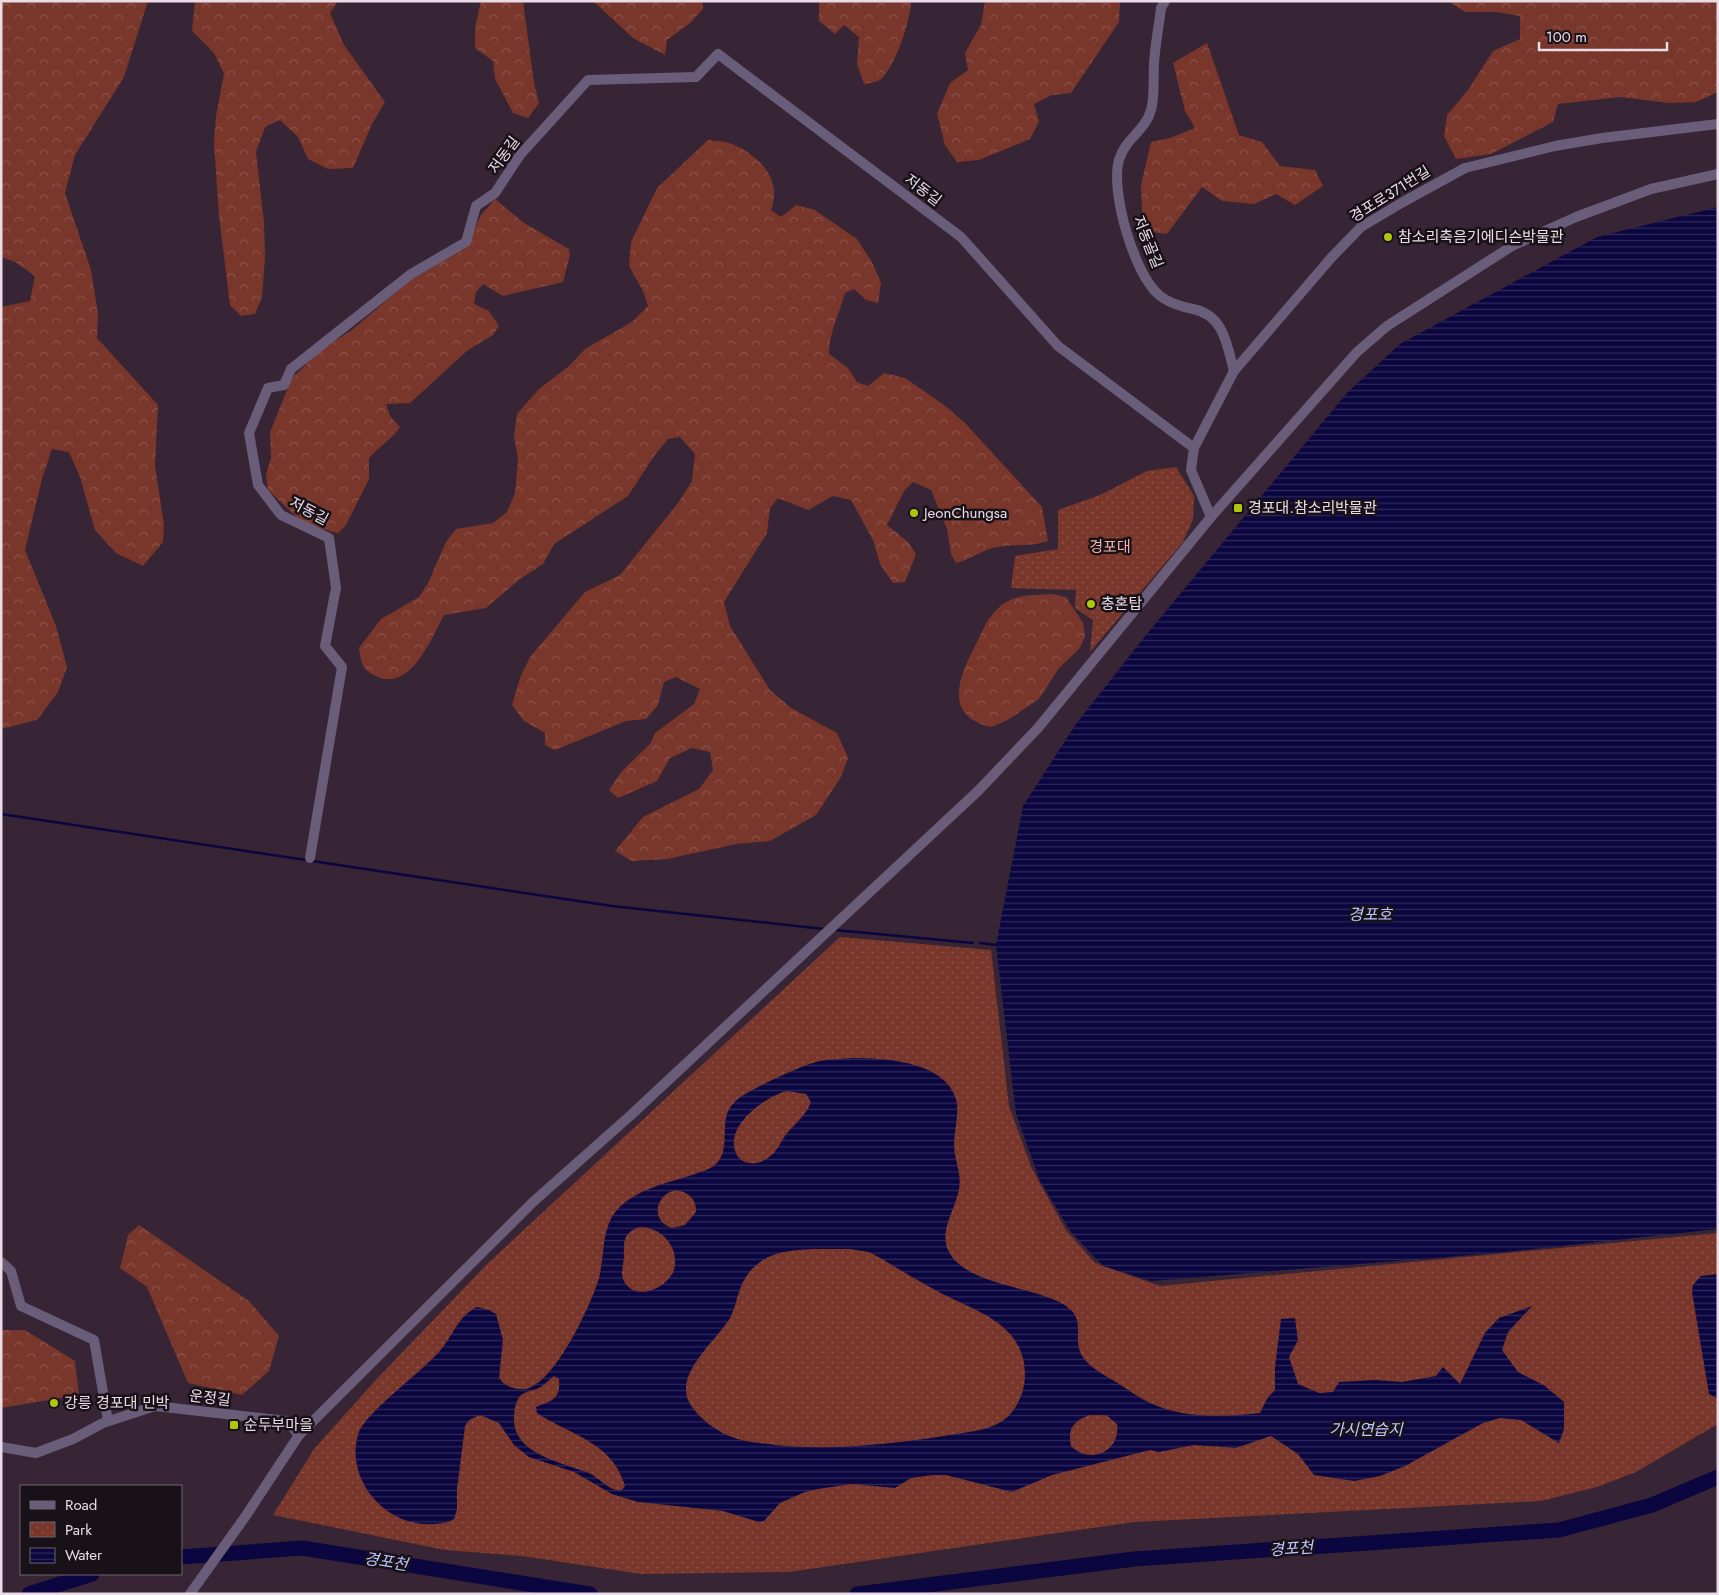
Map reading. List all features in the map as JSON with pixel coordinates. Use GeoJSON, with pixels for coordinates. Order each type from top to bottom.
{"type":"FeatureCollection","features":[{"type":"Feature","properties":{"kind":"street","name":"저동골길"},"geometry":{"type":"LineString","coordinates":[[1165,1],[1161,8],[1154,62],[1152,109],[1144,127],[1125,148],[1118,160],[1120,214],[1131,246],[1147,280],[1159,295],[1183,307],[1211,316],[1222,328],[1234,371]]}},
{"type":"Feature","properties":{"kind":"street","name":"저동길"},"geometry":{"type":"LineString","coordinates":[[310,858],[342,667],[325,646],[336,588],[331,551],[329,538],[281,515],[258,485],[249,433],[268,388],[284,385],[291,369],[411,274],[466,242],[476,206],[495,193],[520,155],[588,80],[696,78],[718,54],[961,237],[1058,346],[1194,448]]}},
{"type":"Feature","properties":{"kind":"street","name":"경포로371번길"},"geometry":{"type":"LineString","coordinates":[[1211,517],[1191,470],[1194,448],[1234,371],[1330,258],[1361,227],[1464,168],[1555,146],[1602,138],[1718,124]]}},
{"type":"Feature","properties":{"kind":"street"},"geometry":{"type":"LineString","coordinates":[[190,1594],[245,1517],[299,1435],[533,1202],[631,1115],[978,791],[1038,728],[1211,517],[1357,352],[1386,326],[1512,246],[1576,217],[1651,188],[1718,174]]}},
{"type":"Feature","properties":{"kind":"street"},"geometry":{"type":"LineString","coordinates":[[1,1262],[11,1271],[22,1306],[94,1340],[108,1421]]}},
{"type":"Feature","properties":{"kind":"street","name":"운정길"},"geometry":{"type":"LineString","coordinates":[[1,1448],[36,1453],[108,1421],[155,1406],[287,1421],[299,1435]]}},
{"type":"Feature","properties":{"kind":"green space"},"geometry":{"type":"Polygon","coordinates":[[[1,1],[148,1],[124,77],[75,155],[65,193],[91,270],[98,314],[97,338],[158,405],[155,466],[164,525],[163,542],[143,566],[116,553],[95,530],[80,477],[69,452],[52,449],[42,479],[25,550],[56,626],[67,667],[58,692],[37,720],[1,729],[1,307],[30,301],[35,276],[15,262],[1,257],[1,1]]]}},
{"type":"Feature","properties":{"kind":"green space"},"geometry":{"type":"Polygon","coordinates":[[[195,1],[338,1],[330,13],[344,45],[385,102],[372,124],[353,168],[328,169],[308,159],[298,137],[280,120],[265,127],[256,152],[264,222],[265,257],[262,297],[255,314],[241,316],[230,305],[219,216],[214,143],[216,116],[224,74],[214,53],[192,31],[195,1]]]}},
{"type":"Feature","properties":{"kind":"green space"},"geometry":{"type":"Polygon","coordinates":[[[481,1],[523,1],[534,83],[539,103],[528,118],[513,113],[495,79],[493,61],[475,48],[475,27],[481,1]]]}},
{"type":"Feature","properties":{"kind":"green space"},"geometry":{"type":"Polygon","coordinates":[[[593,1],[702,1],[703,9],[690,23],[667,40],[665,55],[633,38],[593,1]]]}},
{"type":"Feature","properties":{"kind":"green space"},"geometry":{"type":"Polygon","coordinates":[[[819,1],[911,1],[908,20],[898,52],[888,71],[881,79],[864,84],[857,64],[859,37],[844,25],[835,34],[819,21],[819,1]]]}},
{"type":"Feature","properties":{"kind":"green space"},"geometry":{"type":"Polygon","coordinates":[[[985,1],[1120,1],[1119,22],[1071,93],[1052,95],[1034,104],[1039,122],[1030,139],[979,160],[957,162],[945,145],[937,114],[950,83],[968,70],[965,53],[981,25],[985,1]]]}},
{"type":"Feature","properties":{"kind":"green space"},"geometry":{"type":"Polygon","coordinates":[[[1448,1],[1718,1],[1718,92],[1696,102],[1669,103],[1620,97],[1558,104],[1553,122],[1491,154],[1456,159],[1444,136],[1447,115],[1468,90],[1493,51],[1520,39],[1520,16],[1496,12],[1465,12],[1448,1]]]}},
{"type":"Feature","properties":{"kind":"green space"},"geometry":{"type":"Polygon","coordinates":[[[1207,43],[1239,135],[1262,142],[1280,166],[1315,170],[1323,186],[1295,205],[1276,194],[1254,204],[1222,201],[1202,187],[1167,234],[1143,231],[1141,185],[1151,142],[1170,138],[1195,128],[1185,111],[1173,63],[1207,43]]]}},
{"type":"Feature","properties":{"kind":"green space"},"geometry":{"type":"Polygon","coordinates":[[[708,140],[732,144],[759,162],[771,179],[774,189],[771,210],[781,217],[796,205],[815,210],[857,239],[872,262],[881,283],[878,303],[866,300],[854,289],[845,293],[832,331],[829,354],[848,368],[857,382],[868,386],[884,373],[905,378],[944,405],[964,422],[1042,507],[1048,541],[992,548],[956,563],[951,554],[947,529],[931,490],[913,482],[904,491],[887,525],[908,542],[916,554],[905,582],[893,583],[880,564],[873,540],[851,500],[833,496],[808,510],[778,498],[770,508],[767,533],[724,602],[730,626],[770,690],[791,708],[837,733],[848,758],[841,777],[816,815],[770,841],[736,844],[667,859],[632,861],[615,851],[643,817],[699,789],[713,770],[710,752],[692,748],[670,758],[657,781],[618,798],[609,790],[622,771],[650,744],[655,733],[694,704],[700,689],[676,677],[664,682],[658,705],[646,719],[626,721],[555,750],[545,745],[545,733],[524,721],[512,705],[520,678],[530,657],[585,592],[620,575],[678,503],[692,481],[695,454],[680,437],[668,439],[654,456],[628,496],[554,544],[543,564],[520,579],[486,608],[444,615],[418,661],[399,677],[388,679],[376,676],[368,671],[362,661],[359,648],[381,619],[419,597],[428,583],[446,542],[456,529],[493,523],[507,512],[515,493],[518,459],[514,436],[517,414],[539,389],[569,366],[585,349],[632,322],[648,306],[643,291],[629,266],[631,242],[657,188],[708,140]]]}},
{"type":"Feature","properties":{"kind":"green space"},"geometry":{"type":"Polygon","coordinates":[[[495,199],[524,223],[569,249],[570,255],[563,282],[503,296],[483,284],[476,292],[474,304],[489,311],[499,326],[493,335],[468,350],[410,403],[386,404],[390,416],[400,427],[369,458],[369,479],[346,525],[338,533],[304,524],[268,490],[266,474],[271,458],[270,432],[292,378],[321,350],[352,330],[410,280],[466,248],[481,215],[495,199]]]}},
{"type":"Feature","properties":{"kind":"green space","name":"경포대"},"geometry":{"type":"Polygon","coordinates":[[[1176,467],[1194,496],[1193,519],[1183,542],[1090,652],[1093,620],[1075,608],[1076,590],[1011,588],[1015,556],[1058,549],[1058,510],[1100,495],[1147,471],[1176,467]]]}},
{"type":"Feature","properties":{"kind":"green space"},"geometry":{"type":"Polygon","coordinates":[[[1052,594],[1066,597],[1083,623],[1085,636],[1080,648],[1059,668],[1039,699],[1006,721],[991,727],[976,722],[966,714],[961,705],[959,695],[960,684],[968,660],[986,624],[998,608],[1015,598],[1052,594]]]}},
{"type":"Feature","properties":{"kind":"green space"},"geometry":{"type":"Polygon","coordinates":[[[840,937],[991,950],[1009,1106],[1032,1169],[1066,1230],[1095,1263],[1160,1286],[1718,1233],[1718,1424],[1636,1472],[1597,1487],[1541,1501],[1134,1522],[789,1572],[641,1574],[522,1556],[445,1550],[273,1515],[314,1449],[373,1383],[487,1264],[840,937]]]}},
{"type":"Feature","properties":{"kind":"green space"},"geometry":{"type":"Polygon","coordinates":[[[139,1225],[249,1301],[279,1336],[269,1371],[242,1395],[188,1383],[147,1287],[120,1268],[128,1235],[139,1225]]]}},
{"type":"Feature","properties":{"kind":"green space"},"geometry":{"type":"Polygon","coordinates":[[[1,1330],[25,1330],[75,1361],[79,1395],[1,1408],[1,1330]]]}},
{"type":"Feature","properties":{"kind":"water","name":"경포호"},"geometry":{"type":"Polygon","coordinates":[[[1718,207],[1718,1229],[1496,1253],[1151,1281],[1103,1266],[1071,1232],[1040,1181],[1016,1114],[996,945],[1023,806],[1076,724],[1146,635],[1347,393],[1400,344],[1597,237],[1718,207]]]}},
{"type":"Feature","properties":{"kind":"water","name":"가시연습지"},"geometry":{"type":"Polygon","coordinates":[[[850,1058],[882,1059],[913,1065],[940,1077],[950,1087],[957,1105],[954,1144],[960,1183],[947,1227],[946,1242],[948,1250],[956,1262],[968,1271],[983,1278],[1050,1298],[1071,1310],[1077,1321],[1081,1354],[1088,1364],[1144,1400],[1161,1408],[1189,1414],[1217,1416],[1260,1413],[1268,1397],[1275,1390],[1275,1367],[1281,1319],[1295,1318],[1298,1340],[1289,1357],[1298,1384],[1319,1393],[1333,1392],[1339,1382],[1375,1380],[1402,1382],[1436,1376],[1443,1367],[1460,1384],[1485,1333],[1499,1318],[1532,1306],[1508,1332],[1502,1350],[1518,1372],[1545,1386],[1564,1402],[1564,1429],[1559,1443],[1521,1420],[1500,1418],[1483,1423],[1405,1466],[1380,1476],[1354,1481],[1314,1475],[1298,1454],[1271,1436],[1236,1448],[1194,1445],[1159,1452],[1150,1450],[1052,1475],[1012,1492],[946,1475],[911,1478],[895,1488],[852,1484],[818,1489],[805,1492],[780,1503],[764,1521],[759,1522],[723,1511],[638,1502],[612,1494],[574,1472],[529,1457],[514,1445],[499,1423],[480,1415],[469,1420],[465,1426],[457,1489],[457,1509],[454,1519],[438,1524],[415,1523],[399,1518],[373,1498],[364,1484],[358,1468],[356,1452],[358,1435],[363,1425],[383,1403],[434,1357],[458,1324],[471,1310],[477,1307],[496,1314],[503,1340],[499,1378],[501,1381],[508,1386],[518,1389],[526,1389],[537,1384],[549,1373],[560,1358],[588,1306],[601,1270],[608,1225],[617,1210],[642,1192],[705,1171],[716,1164],[724,1147],[728,1112],[734,1102],[744,1095],[778,1077],[813,1063],[850,1058]],[[787,1091],[752,1111],[738,1128],[734,1146],[738,1157],[747,1163],[758,1163],[772,1155],[785,1136],[806,1112],[811,1102],[806,1094],[787,1091]],[[676,1190],[669,1192],[663,1197],[658,1208],[658,1214],[660,1220],[665,1225],[672,1228],[685,1225],[696,1212],[695,1203],[684,1192],[676,1190]],[[640,1227],[631,1231],[626,1236],[624,1244],[623,1279],[628,1287],[635,1291],[652,1290],[660,1286],[673,1273],[675,1257],[673,1250],[666,1238],[654,1230],[640,1227]],[[807,1249],[778,1253],[766,1258],[755,1266],[741,1286],[731,1316],[693,1368],[688,1379],[686,1391],[689,1402],[710,1425],[731,1437],[752,1442],[797,1447],[841,1447],[885,1444],[982,1430],[999,1423],[1017,1405],[1022,1394],[1024,1382],[1023,1357],[1011,1335],[996,1321],[932,1288],[869,1252],[850,1249],[807,1249]],[[554,1376],[540,1388],[523,1393],[518,1400],[514,1417],[516,1430],[521,1440],[541,1455],[589,1473],[613,1489],[622,1490],[625,1486],[619,1471],[600,1449],[537,1413],[536,1407],[554,1399],[556,1396],[559,1379],[554,1376]],[[1090,1415],[1073,1426],[1070,1435],[1071,1446],[1078,1452],[1086,1455],[1095,1455],[1102,1453],[1114,1442],[1117,1434],[1117,1424],[1106,1415],[1090,1415]]]}},
{"type":"Feature","properties":{"kind":"water"},"geometry":{"type":"Polygon","coordinates":[[[1718,1274],[1718,1399],[1709,1394],[1692,1292],[1693,1285],[1701,1276],[1718,1274]]]}},
{"type":"Feature","properties":{"kind":"waterway"},"geometry":{"type":"LineString","coordinates":[[1,814],[306,860]]}},
{"type":"Feature","properties":{"kind":"waterway"},"geometry":{"type":"LineString","coordinates":[[312,861],[612,906],[824,929]]}},
{"type":"Feature","properties":{"kind":"waterway"},"geometry":{"type":"LineString","coordinates":[[835,930],[973,943]]}},
{"type":"Feature","properties":{"kind":"waterway"},"geometry":{"type":"LineString","coordinates":[[980,943],[996,945]]}},
{"type":"Feature","properties":{"kind":"waterway","name":"경포천"},"geometry":{"type":"LineString","coordinates":[[857,1594],[1134,1559],[1559,1530],[1652,1505],[1718,1477]]}},
{"type":"Feature","properties":{"kind":"waterway","name":"경포천"},"geometry":{"type":"LineString","coordinates":[[182,1557],[302,1548],[590,1594]]}},
{"type":"Feature","properties":{"kind":"waterway","name":"경포천"},"geometry":{"type":"LineString","coordinates":[[29,1594],[89,1575]]}},
{"type":"Feature","properties":{"kind":"place","name":"참소리축음기에디슨박물관"},"geometry":{"type":"Point","coordinates":[1388,237]}},
{"type":"Feature","properties":{"kind":"place","name":"경포대.참소리박물관"},"geometry":{"type":"Point","coordinates":[1238,508]}},
{"type":"Feature","properties":{"kind":"place","name":"JeonChungsa"},"geometry":{"type":"Point","coordinates":[914,513]}},
{"type":"Feature","properties":{"kind":"place","name":"충혼탑"},"geometry":{"type":"Point","coordinates":[1091,604]}},
{"type":"Feature","properties":{"kind":"place","name":"강릉 경포대 민박"},"geometry":{"type":"Point","coordinates":[54,1403]}},
{"type":"Feature","properties":{"kind":"place","name":"순두부마을"},"geometry":{"type":"Point","coordinates":[234,1425]}}]}
